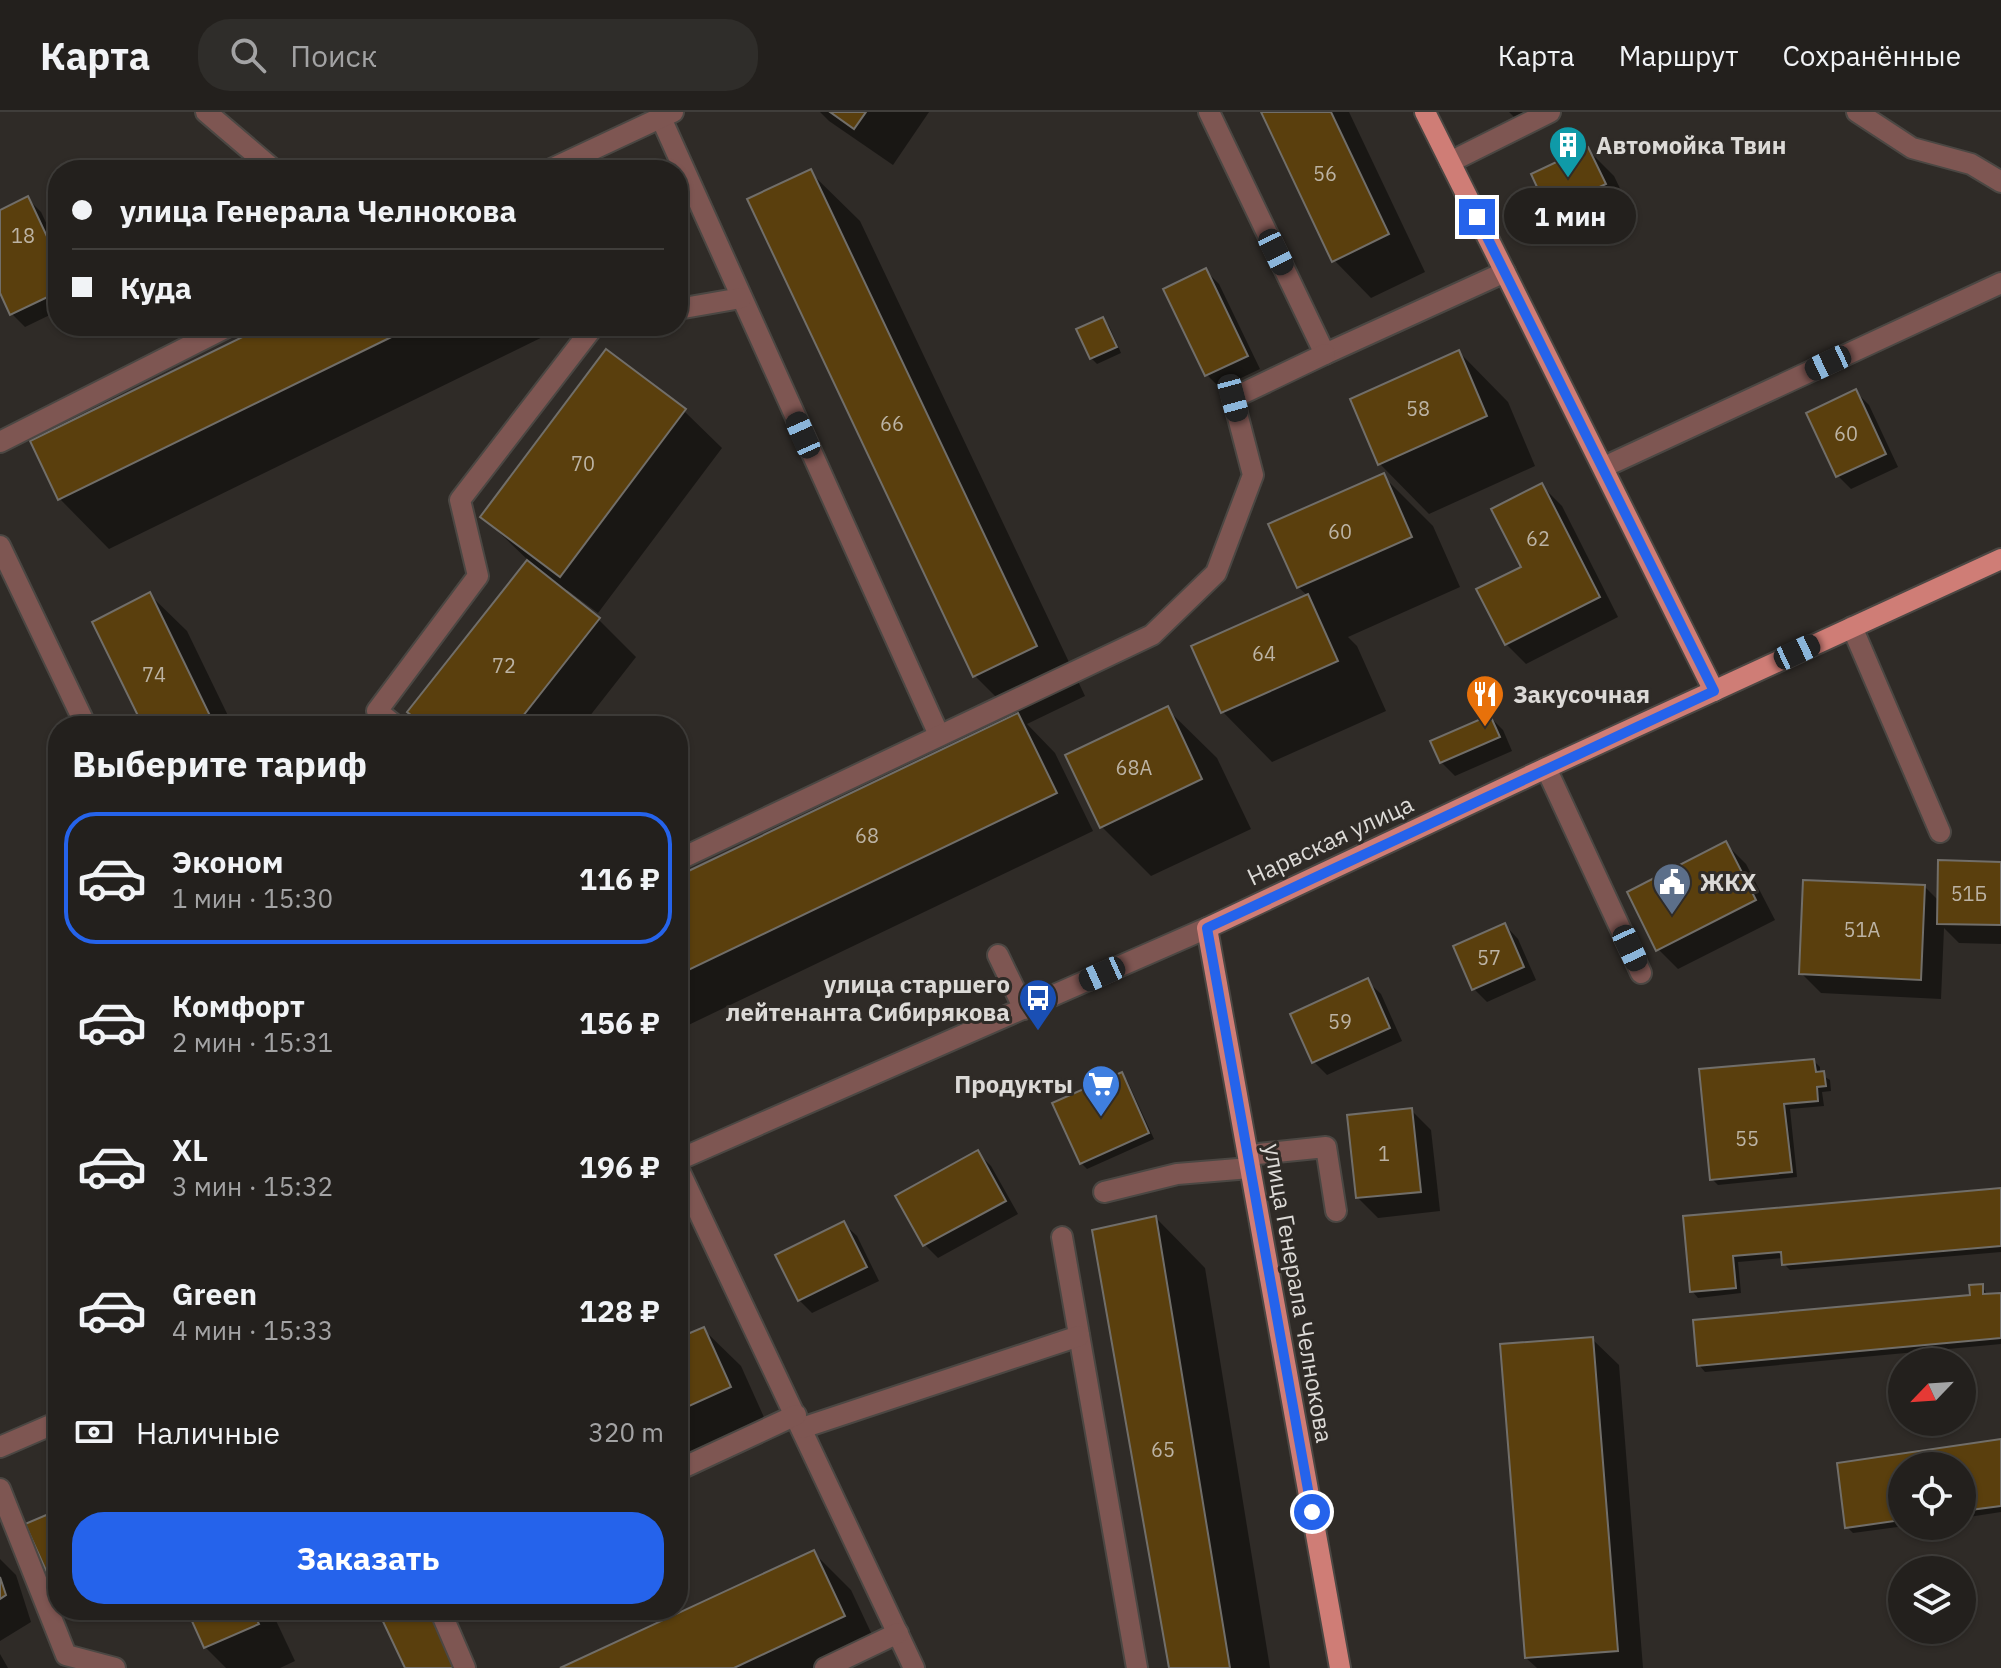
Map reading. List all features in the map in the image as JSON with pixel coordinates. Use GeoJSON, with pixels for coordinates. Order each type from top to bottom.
{"type":"FeatureCollection","features":[{"type":"Feature","properties":{"kind":"main road"},"geometry":{"type":"LineString","coordinates":[[1425,112],[1714,691]]}},
{"type":"Feature","properties":{"kind":"main road","name":"Нарвская улица"},"geometry":{"type":"LineString","coordinates":[[1207,928],[2001,559]]}},
{"type":"Feature","properties":{"kind":"main road","name":"улица Генерала Челнокова"},"geometry":{"type":"LineString","coordinates":[[1207,928],[1340,1668]]}},
{"type":"Feature","properties":{"kind":"street"},"geometry":{"type":"LineString","coordinates":[[206,112],[262,160]]}},
{"type":"Feature","properties":{"kind":"street"},"geometry":{"type":"LineString","coordinates":[[1209,112],[1325,354]]}},
{"type":"Feature","properties":{"kind":"street"},"geometry":{"type":"LineString","coordinates":[[1450,162],[1550,112]]}},
{"type":"Feature","properties":{"kind":"street"},"geometry":{"type":"LineString","coordinates":[[1857,112],[1912,148],[1971,164],[2001,182]]}},
{"type":"Feature","properties":{"kind":"street"},"geometry":{"type":"LineString","coordinates":[[570,160],[667,115],[685,160]]}},
{"type":"Feature","properties":{"kind":"street"},"geometry":{"type":"LineString","coordinates":[[688,167],[741,298],[939,735]]}},
{"type":"Feature","properties":{"kind":"street"},"geometry":{"type":"LineString","coordinates":[[688,855],[1152,635],[1216,573],[1253,475],[1233,398],[1505,272]]}},
{"type":"Feature","properties":{"kind":"street"},"geometry":{"type":"LineString","coordinates":[[1604,467],[2001,283]]}},
{"type":"Feature","properties":{"kind":"street"},"geometry":{"type":"LineString","coordinates":[[688,307],[741,298]]}},
{"type":"Feature","properties":{"kind":"street"},"geometry":{"type":"LineString","coordinates":[[0,442],[209,336]]}},
{"type":"Feature","properties":{"kind":"street"},"geometry":{"type":"LineString","coordinates":[[383,716],[377,711],[478,576],[460,500],[586,336]]}},
{"type":"Feature","properties":{"kind":"street"},"geometry":{"type":"LineString","coordinates":[[0,546],[81,716]]}},
{"type":"Feature","properties":{"kind":"street"},"geometry":{"type":"LineString","coordinates":[[1852,627],[1940,832]]}},
{"type":"Feature","properties":{"kind":"street"},"geometry":{"type":"LineString","coordinates":[[1546,768],[1641,973]]}},
{"type":"Feature","properties":{"kind":"street","name":"Нарвская улица"},"geometry":{"type":"LineString","coordinates":[[688,1156],[1207,928]]}},
{"type":"Feature","properties":{"kind":"street"},"geometry":{"type":"LineString","coordinates":[[998,955],[1024,1009]]}},
{"type":"Feature","properties":{"kind":"street"},"geometry":{"type":"LineString","coordinates":[[1104,1192],[1177,1174],[1326,1147],[1336,1211]]}},
{"type":"Feature","properties":{"kind":"street"},"geometry":{"type":"LineString","coordinates":[[688,1189],[914,1668]]}},
{"type":"Feature","properties":{"kind":"street"},"geometry":{"type":"LineString","coordinates":[[1062,1237],[1137,1668]]}},
{"type":"Feature","properties":{"kind":"street"},"geometry":{"type":"LineString","coordinates":[[688,1466],[799,1422],[1079,1336]]}},
{"type":"Feature","properties":{"kind":"street"},"geometry":{"type":"LineString","coordinates":[[0,1447],[48,1426]]}},
{"type":"Feature","properties":{"kind":"street"},"geometry":{"type":"LineString","coordinates":[[0,1489],[48,1610]]}},
{"type":"Feature","properties":{"kind":"street"},"geometry":{"type":"LineString","coordinates":[[52,1620],[66,1655],[115,1668]]}},
{"type":"Feature","properties":{"kind":"street"},"geometry":{"type":"LineString","coordinates":[[444,1620],[465,1668]]}},
{"type":"Feature","properties":{"kind":"street"},"geometry":{"type":"LineString","coordinates":[[825,1668],[898,1633]]}},
{"type":"Feature","properties":{"kind":"building"},"geometry":{"type":"Polygon","coordinates":[[[830,112],[866,112],[854,129],[830,112]]]}},
{"type":"Feature","properties":{"kind":"building"},"geometry":{"type":"Polygon","coordinates":[[[1261,112],[1331,112],[1389,234],[1332,262],[1261,112]]]}},
{"type":"Feature","properties":{"kind":"building","name":"Автомойка Твин"},"geometry":{"type":"Polygon","coordinates":[[[1588,147],[1606,184],[1548,211],[1531,174],[1588,147]]]}},
{"type":"Feature","properties":{"kind":"building"},"geometry":{"type":"Polygon","coordinates":[[[811,169],[1037,646],[973,677],[747,199],[811,169]]]}},
{"type":"Feature","properties":{"kind":"building"},"geometry":{"type":"Polygon","coordinates":[[[28,196],[48,239],[48,297],[10,315],[0,293],[0,210],[28,196]]]}},
{"type":"Feature","properties":{"kind":"building"},"geometry":{"type":"Polygon","coordinates":[[[1206,268],[1248,356],[1205,376],[1163,289],[1206,268]]]}},
{"type":"Feature","properties":{"kind":"building"},"geometry":{"type":"Polygon","coordinates":[[[1103,317],[1117,347],[1090,359],[1076,329],[1103,317]]]}},
{"type":"Feature","properties":{"kind":"building"},"geometry":{"type":"Polygon","coordinates":[[[245,336],[394,336],[58,500],[30,441],[245,336]]]}},
{"type":"Feature","properties":{"kind":"building"},"geometry":{"type":"Polygon","coordinates":[[[606,349],[686,409],[560,577],[480,517],[606,349]]]}},
{"type":"Feature","properties":{"kind":"building"},"geometry":{"type":"Polygon","coordinates":[[[1459,350],[1487,416],[1378,465],[1350,399],[1459,350]]]}},
{"type":"Feature","properties":{"kind":"building"},"geometry":{"type":"Polygon","coordinates":[[[1856,389],[1886,454],[1836,477],[1806,413],[1856,389]]]}},
{"type":"Feature","properties":{"kind":"building"},"geometry":{"type":"Polygon","coordinates":[[[1384,473],[1412,537],[1297,588],[1268,524],[1384,473]]]}},
{"type":"Feature","properties":{"kind":"building"},"geometry":{"type":"Polygon","coordinates":[[[1542,483],[1600,597],[1505,645],[1476,589],[1521,567],[1491,509],[1542,483]]]}},
{"type":"Feature","properties":{"kind":"building"},"geometry":{"type":"Polygon","coordinates":[[[527,560],[600,618],[523,716],[412,716],[407,712],[527,560]]]}},
{"type":"Feature","properties":{"kind":"building"},"geometry":{"type":"Polygon","coordinates":[[[150,592],[210,716],[138,716],[92,622],[150,592]]]}},
{"type":"Feature","properties":{"kind":"building"},"geometry":{"type":"Polygon","coordinates":[[[1308,594],[1338,661],[1221,713],[1191,646],[1308,594]]]}},
{"type":"Feature","properties":{"kind":"building"},"geometry":{"type":"Polygon","coordinates":[[[1168,706],[1202,779],[1100,828],[1065,755],[1168,706]]]}},
{"type":"Feature","properties":{"kind":"building"},"geometry":{"type":"Polygon","coordinates":[[[1018,713],[1057,793],[688,970],[688,871],[1018,713]]]}},
{"type":"Feature","properties":{"kind":"building"},"geometry":{"type":"Polygon","coordinates":[[[1490,715],[1500,737],[1440,763],[1430,741],[1490,715]]]}},
{"type":"Feature","properties":{"kind":"building"},"geometry":{"type":"Polygon","coordinates":[[[1726,841],[1756,900],[1656,951],[1627,892],[1726,841]]]}},
{"type":"Feature","properties":{"kind":"building"},"geometry":{"type":"Polygon","coordinates":[[[1938,860],[2001,862],[2001,925],[1937,924],[1938,860]]]}},
{"type":"Feature","properties":{"kind":"building"},"geometry":{"type":"Polygon","coordinates":[[[1803,880],[1925,885],[1921,980],[1799,974],[1803,880]]]}},
{"type":"Feature","properties":{"kind":"building"},"geometry":{"type":"Polygon","coordinates":[[[1505,923],[1524,967],[1472,990],[1453,946],[1505,923]]]}},
{"type":"Feature","properties":{"kind":"building"},"geometry":{"type":"Polygon","coordinates":[[[1368,978],[1390,1028],[1312,1063],[1290,1014],[1368,978]]]}},
{"type":"Feature","properties":{"kind":"building"},"geometry":{"type":"Polygon","coordinates":[[[1814,1059],[1816,1072],[1824,1071],[1826,1086],[1817,1087],[1818,1101],[1784,1104],[1792,1172],[1710,1180],[1699,1069],[1814,1059]]]}},
{"type":"Feature","properties":{"kind":"building","name":"Продукты"},"geometry":{"type":"Polygon","coordinates":[[[1122,1072],[1149,1133],[1080,1164],[1052,1103],[1122,1072]]]}},
{"type":"Feature","properties":{"kind":"building"},"geometry":{"type":"Polygon","coordinates":[[[1412,1108],[1421,1192],[1356,1198],[1347,1115],[1412,1108]]]}},
{"type":"Feature","properties":{"kind":"building"},"geometry":{"type":"Polygon","coordinates":[[[978,1150],[1006,1201],[923,1246],[895,1196],[978,1150]]]}},
{"type":"Feature","properties":{"kind":"building"},"geometry":{"type":"Polygon","coordinates":[[[2001,1188],[2001,1246],[1782,1265],[1781,1252],[1733,1256],[1736,1288],[1690,1292],[1683,1216],[2001,1188]]]}},
{"type":"Feature","properties":{"kind":"building"},"geometry":{"type":"Polygon","coordinates":[[[1156,1216],[1230,1668],[1169,1668],[1092,1230],[1156,1216]]]}},
{"type":"Feature","properties":{"kind":"building"},"geometry":{"type":"Polygon","coordinates":[[[844,1221],[867,1267],[798,1301],[775,1255],[844,1221]]]}},
{"type":"Feature","properties":{"kind":"building"},"geometry":{"type":"Polygon","coordinates":[[[1983,1284],[1983,1294],[2001,1293],[2001,1338],[1697,1366],[1693,1320],[1970,1295],[1969,1285],[1983,1284]]]}},
{"type":"Feature","properties":{"kind":"building"},"geometry":{"type":"Polygon","coordinates":[[[704,1327],[731,1387],[688,1406],[688,1334],[704,1327]]]}},
{"type":"Feature","properties":{"kind":"building"},"geometry":{"type":"Polygon","coordinates":[[[1593,1337],[1618,1651],[1525,1658],[1500,1344],[1593,1337]]]}},
{"type":"Feature","properties":{"kind":"building"},"geometry":{"type":"Polygon","coordinates":[[[2001,1439],[2001,1506],[1976,1509],[1976,1452],[1912,1452],[2001,1439]]]}},
{"type":"Feature","properties":{"kind":"building"},"geometry":{"type":"Polygon","coordinates":[[[1888,1456],[1888,1522],[1845,1528],[1837,1463],[1888,1456]]]}},
{"type":"Feature","properties":{"kind":"building"},"geometry":{"type":"Polygon","coordinates":[[[48,1514],[48,1575],[25,1524],[48,1514]]]}},
{"type":"Feature","properties":{"kind":"building"},"geometry":{"type":"Polygon","coordinates":[[[814,1550],[845,1616],[734,1668],[560,1668],[663,1620],[688,1620],[688,1609],[814,1550]]]}},
{"type":"Feature","properties":{"kind":"building"},"geometry":{"type":"Polygon","coordinates":[[[0,1577],[6,1595],[0,1599],[0,1577]]]}},
{"type":"Feature","properties":{"kind":"building"},"geometry":{"type":"Polygon","coordinates":[[[191,1620],[257,1620],[259,1624],[204,1648],[191,1620]]]}},
{"type":"Feature","properties":{"kind":"building"},"geometry":{"type":"Polygon","coordinates":[[[382,1620],[438,1620],[460,1668],[405,1668],[382,1620]]]}},
{"type":"Feature","properties":{"kind":"place","name":"Автомойка Твин"},"geometry":{"type":"Point","coordinates":[1568,179]}},
{"type":"Feature","properties":{"kind":"place","name":"Закусочная"},"geometry":{"type":"Point","coordinates":[1485,728]}},
{"type":"Feature","properties":{"kind":"place","name":"ЖКХ"},"geometry":{"type":"Point","coordinates":[1672,916]}},
{"type":"Feature","properties":{"kind":"place","name":"улица старшего лейтенанта Сибирякова"},"geometry":{"type":"Point","coordinates":[1038,1032]}},
{"type":"Feature","properties":{"kind":"place","name":"Продукты"},"geometry":{"type":"Point","coordinates":[1101,1118]}},
{"type":"Feature","properties":{"kind":"route"},"geometry":{"type":"LineString","coordinates":[[1312,1512],[1207,928],[1714,691],[1477,217]]}}]}
